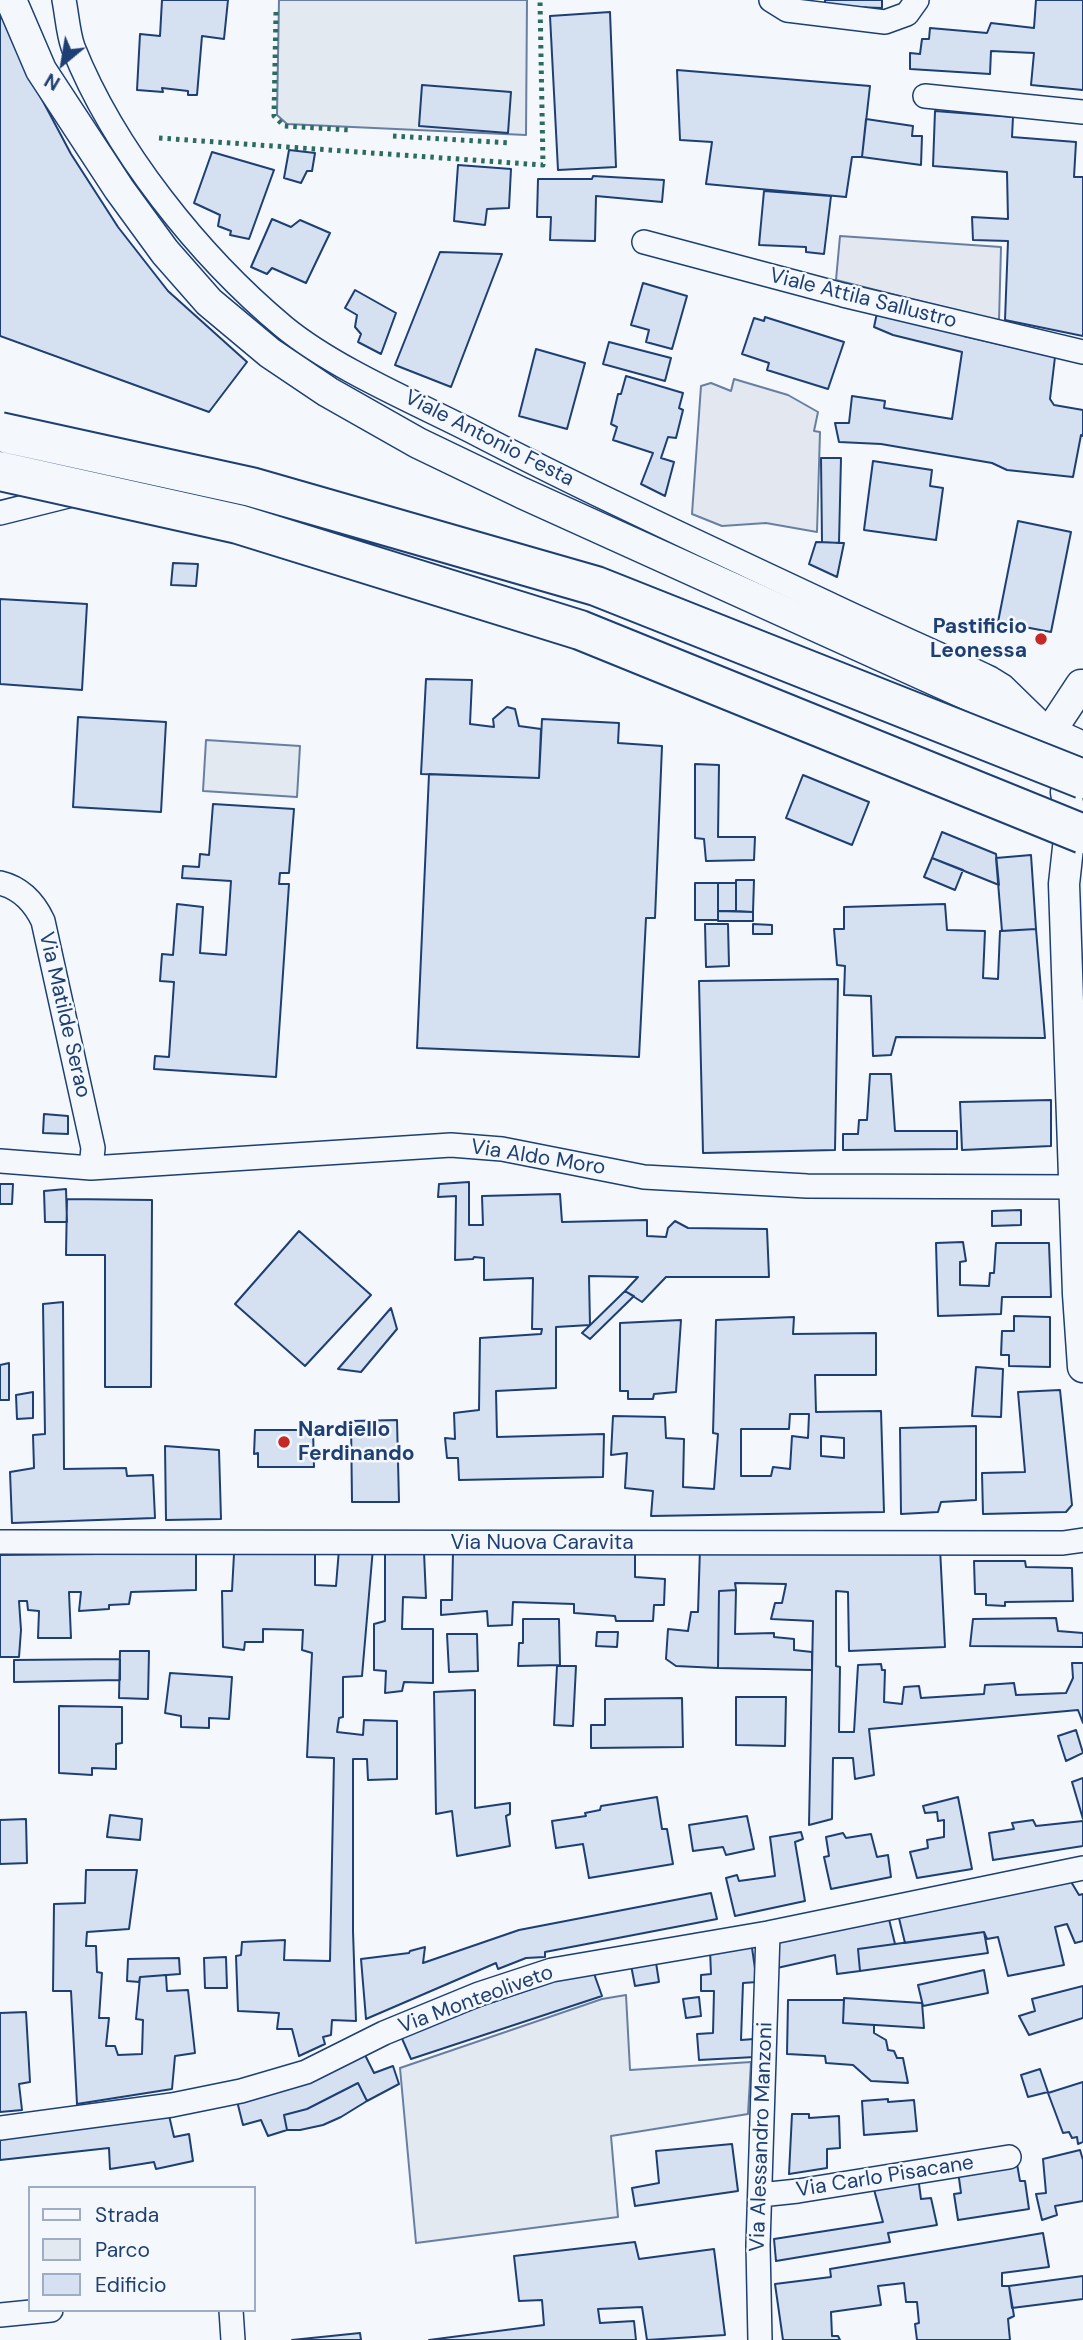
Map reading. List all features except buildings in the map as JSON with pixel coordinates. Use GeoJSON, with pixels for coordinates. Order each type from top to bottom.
{"type":"FeatureCollection","features":[{"type":"Feature","properties":{"kind":"highway"},"geometry":{"type":"LineString","coordinates":[[0,432],[251,487],[596,586],[1078,805]]}},
{"type":"Feature","properties":{"kind":"highway"},"geometry":{"type":"LineString","coordinates":[[0,471],[238,524],[580,630],[1078,805]]}},
{"type":"Feature","properties":{"kind":"street"},"geometry":{"type":"LineString","coordinates":[[11,0],[41,70],[80,131],[165,252],[209,302],[270,353],[328,392],[418,443],[522,493],[1083,747]]}},
{"type":"Feature","properties":{"kind":"street"},"geometry":{"type":"LineString","coordinates":[[32,0],[80,131]]}},
{"type":"Feature","properties":{"kind":"street","name":"Viale Antonio Festa"},"geometry":{"type":"LineString","coordinates":[[64,0],[72,45],[106,114],[141,169],[187,231],[230,278],[285,328],[340,364],[494,443],[825,603],[990,678],[1003,686],[1050,732]]}},
{"type":"Feature","properties":{"kind":"street"},"geometry":{"type":"LineString","coordinates":[[771,0],[787,10],[885,22],[907,14],[917,0]]}},
{"type":"Feature","properties":{"kind":"street"},"geometry":{"type":"LineString","coordinates":[[925,96],[1083,112]]}},
{"type":"Feature","properties":{"kind":"street","name":"Viale Attila Sallustro"},"geometry":{"type":"LineString","coordinates":[[644,242],[843,295],[1083,352]]}},
{"type":"Feature","properties":{"kind":"street"},"geometry":{"type":"LineString","coordinates":[[0,418],[153,474],[246,494],[589,600],[1078,805],[1064,884],[1078,1306],[1083,1367]]}},
{"type":"Feature","properties":{"kind":"street"},"geometry":{"type":"LineString","coordinates":[[0,513],[153,474]]}},
{"type":"Feature","properties":{"kind":"street"},"geometry":{"type":"LineString","coordinates":[[1050,732],[1082,676]]}},
{"type":"Feature","properties":{"kind":"street"},"geometry":{"type":"LineString","coordinates":[[1082,676],[1083,718]]}},
{"type":"Feature","properties":{"kind":"street","name":"Via Matilde Serao"},"geometry":{"type":"LineString","coordinates":[[0,883],[24,894],[36,906],[43,920],[93,1148],[91,1168]]}},
{"type":"Feature","properties":{"kind":"street","name":"Via Aldo Moro"},"geometry":{"type":"LineString","coordinates":[[0,1161],[91,1168],[451,1145],[502,1149],[644,1177],[807,1186],[1076,1187]]}},
{"type":"Feature","properties":{"kind":"street","name":"Via Nuova Caravita"},"geometry":{"type":"LineString","coordinates":[[0,1542],[1083,1541]]}},
{"type":"Feature","properties":{"kind":"street","name":"Via Monteoliveto"},"geometry":{"type":"LineString","coordinates":[[0,2128],[172,2105],[241,2091],[306,2072],[384,2033],[479,1994],[552,1970],[768,1933],[1083,1868]]}},
{"type":"Feature","properties":{"kind":"street","name":"Via Alessandro Manzoni"},"geometry":{"type":"LineString","coordinates":[[760,2340],[760,2195],[768,1933]]}},
{"type":"Feature","properties":{"kind":"street","name":"Via Carlo Pisacane"},"geometry":{"type":"LineString","coordinates":[[760,2195],[1009,2157]]}},
{"type":"Feature","properties":{"kind":"street"},"geometry":{"type":"LineString","coordinates":[[0,2315],[31,2312]]}},
{"type":"Feature","properties":{"kind":"street"},"geometry":{"type":"LineString","coordinates":[[231,2312],[233,2340]]}},
{"type":"Feature","properties":{"kind":"green space"},"geometry":{"type":"Polygon","coordinates":[[[279,0],[527,0],[526,135],[287,124],[277,115],[279,0]]]}},
{"type":"Feature","properties":{"kind":"green space"},"geometry":{"type":"Polygon","coordinates":[[[206,740],[300,746],[297,797],[203,791],[206,740]]]}},
{"type":"Feature","properties":{"kind":"green space"},"geometry":{"type":"Polygon","coordinates":[[[626,1995],[630,2070],[751,2062],[748,2114],[611,2136],[618,2217],[416,2243],[400,2068],[602,1999],[626,1995]]]}},
{"type":"Feature","properties":{"kind":"shaded area"},"geometry":{"type":"Polygon","coordinates":[[[840,236],[1001,247],[999,321],[836,280],[840,236]]]}},
{"type":"Feature","properties":{"kind":"shaded area"},"geometry":{"type":"Polygon","coordinates":[[[734,379],[788,395],[818,412],[814,431],[820,432],[817,532],[766,523],[722,526],[692,514],[701,386],[711,383],[731,391],[734,379]]]}},
{"type":"Feature","properties":{"kind":"hedge"},"geometry":{"type":"LineString","coordinates":[[159,138],[543,165],[540,0]]}},
{"type":"Feature","properties":{"kind":"hedge"},"geometry":{"type":"LineString","coordinates":[[276,12],[274,116],[284,126],[350,130]]}},
{"type":"Feature","properties":{"kind":"hedge"},"geometry":{"type":"LineString","coordinates":[[393,136],[510,143]]}},
{"type":"Feature","properties":{"kind":"place","name":"Pastificio Leonessa"},"geometry":{"type":"Point","coordinates":[1041,639]}},
{"type":"Feature","properties":{"kind":"place","name":"Nardiello Ferdinando"},"geometry":{"type":"Point","coordinates":[284,1442]}}]}
